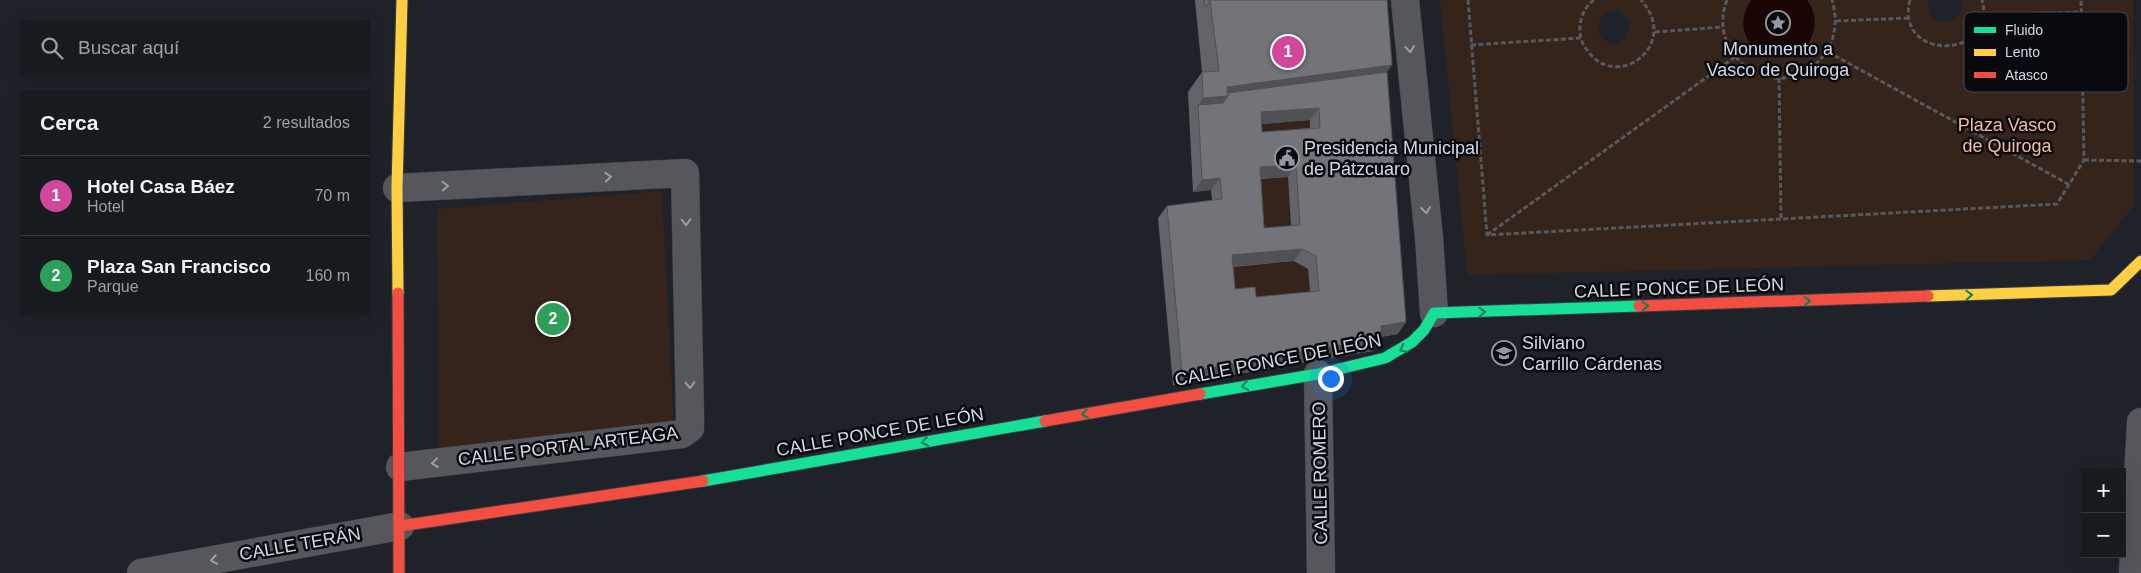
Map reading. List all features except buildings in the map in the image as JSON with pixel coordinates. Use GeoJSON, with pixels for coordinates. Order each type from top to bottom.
{"type":"FeatureCollection","features":[{"type":"Feature","properties":{"kind":"main road"},"geometry":{"type":"LineString","coordinates":[[399,573],[400,467],[397,188],[402,0]]}},
{"type":"Feature","properties":{"kind":"main road","name":"CALLE PONCE DE LEÓN"},"geometry":{"type":"LineString","coordinates":[[400,526],[690,483],[1318,374],[1392,355],[1412,344],[1426,329],[1434,313],[2111,290],[2141,261]]}},
{"type":"Feature","properties":{"kind":"street"},"geometry":{"type":"LineString","coordinates":[[1405,0],[1429,238],[1434,313]]}},
{"type":"Feature","properties":{"kind":"street","name":"CALLE PORTAL ARTEAGA"},"geometry":{"type":"LineString","coordinates":[[397,188],[685,174],[690,428],[682,434],[400,467]]}},
{"type":"Feature","properties":{"kind":"street","name":"CALLE ROMERO"},"geometry":{"type":"LineString","coordinates":[[1318,374],[1321,573]]}},
{"type":"Feature","properties":{"kind":"street"},"geometry":{"type":"LineString","coordinates":[[2133,573],[2141,422]]}},
{"type":"Feature","properties":{"kind":"street","name":"CALLE TERÁN"},"geometry":{"type":"LineString","coordinates":[[141,573],[400,526]]}},
{"type":"Feature","properties":{"kind":"path"},"geometry":{"type":"LineString","coordinates":[[1468,0],[1486,235]]}},
{"type":"Feature","properties":{"kind":"path"},"geometry":{"type":"LineString","coordinates":[[1594,0],[1583,12],[1580,38],[1585,49],[1592,57],[1602,64],[1614,66],[1625,66],[1636,61],[1645,54],[1652,44],[1655,32],[1654,20],[1648,8],[1641,0]]}},
{"type":"Feature","properties":{"kind":"path"},"geometry":{"type":"LineString","coordinates":[[1727,0],[1722,27],[1726,41],[1735,57],[1747,68],[1762,76],[1779,78],[1798,76],[1815,66],[1828,52],[1834,38],[1836,21],[1832,0]]}},
{"type":"Feature","properties":{"kind":"path"},"geometry":{"type":"LineString","coordinates":[[1910,0],[1909,18],[1919,36],[1936,46],[1947,47],[1964,42]]}},
{"type":"Feature","properties":{"kind":"path"},"geometry":{"type":"LineString","coordinates":[[2081,0],[2082,12]]}},
{"type":"Feature","properties":{"kind":"path"},"geometry":{"type":"LineString","coordinates":[[1836,21],[1909,18]]}},
{"type":"Feature","properties":{"kind":"path"},"geometry":{"type":"LineString","coordinates":[[1655,32],[1722,27]]}},
{"type":"Feature","properties":{"kind":"path"},"geometry":{"type":"LineString","coordinates":[[1471,45],[1580,38]]}},
{"type":"Feature","properties":{"kind":"path"},"geometry":{"type":"LineString","coordinates":[[1828,52],[2070,185]]}},
{"type":"Feature","properties":{"kind":"path"},"geometry":{"type":"LineString","coordinates":[[1486,235],[1735,57]]}},
{"type":"Feature","properties":{"kind":"path"},"geometry":{"type":"LineString","coordinates":[[1779,78],[1781,219]]}},
{"type":"Feature","properties":{"kind":"path"},"geometry":{"type":"LineString","coordinates":[[1486,235],[2057,204],[2084,160],[2083,92]]}},
{"type":"Feature","properties":{"kind":"path"},"geometry":{"type":"LineString","coordinates":[[2084,160],[2141,162]]}},
{"type":"Feature","properties":{"kind":"green space","name":"Plaza Vasco de Quiroga"},"geometry":{"type":"Polygon","coordinates":[[[1440,0],[1751,0],[1745,14],[1744,27],[1748,39],[1755,48],[1765,54],[1778,57],[1791,55],[1805,47],[1811,4],[1807,0],[1929,0],[1929,10],[1933,17],[1945,22],[1952,21],[1958,16],[1961,10],[1961,0],[2133,0],[2134,205],[2090,260],[1467,275],[1440,0]],[[1611,11],[1602,17],[1598,24],[1598,29],[1605,41],[1616,44],[1626,38],[1630,24],[1621,12],[1611,11]]]}},
{"type":"Feature","properties":{"kind":"green space"},"geometry":{"type":"Polygon","coordinates":[[[1310,120],[1311,140],[1254,144],[1252,125],[1310,120]]]}},
{"type":"Feature","properties":{"kind":"green space"},"geometry":{"type":"Polygon","coordinates":[[[1288,177],[1291,238],[1255,240],[1251,179],[1288,177]]]}},
{"type":"Feature","properties":{"kind":"green space"},"geometry":{"type":"Polygon","coordinates":[[[662,191],[674,429],[439,456],[437,209],[662,191]]]}},
{"type":"Feature","properties":{"kind":"green space"},"geometry":{"type":"Polygon","coordinates":[[[1294,261],[1308,269],[1311,303],[1226,301],[1223,267],[1294,261]]]}},
{"type":"Feature","properties":{"kind":"shaded area"},"geometry":{"type":"Polygon","coordinates":[[[1751,0],[1807,0],[1815,21],[1814,29],[1806,46],[1794,55],[1780,57],[1765,54],[1753,46],[1745,33],[1744,18],[1751,0]]]}},
{"type":"Feature","properties":{"kind":"traffic: fast"},"geometry":{"type":"LineString","coordinates":[[1200,394],[1318,374],[1385,358],[1412,342],[1424,330],[1434,313],[1639,306]]}},
{"type":"Feature","properties":{"kind":"traffic: fast"},"geometry":{"type":"LineString","coordinates":[[703,481],[1045,421]]}},
{"type":"Feature","properties":{"kind":"traffic: slow"},"geometry":{"type":"LineString","coordinates":[[398,293],[397,188],[402,0]]}},
{"type":"Feature","properties":{"kind":"traffic: slow"},"geometry":{"type":"LineString","coordinates":[[1928,296],[2111,290],[2141,261]]}},
{"type":"Feature","properties":{"kind":"traffic: jam"},"geometry":{"type":"LineString","coordinates":[[398,293],[399,573]]}},
{"type":"Feature","properties":{"kind":"traffic: jam"},"geometry":{"type":"LineString","coordinates":[[1639,306],[1928,296]]}},
{"type":"Feature","properties":{"kind":"traffic: jam"},"geometry":{"type":"LineString","coordinates":[[1045,421],[1200,394]]}},
{"type":"Feature","properties":{"kind":"traffic: jam"},"geometry":{"type":"LineString","coordinates":[[400,526],[703,481]]}},
{"type":"Feature","properties":{"kind":"place","name":"Monumento a Vasco de Quiroga"},"geometry":{"type":"Point","coordinates":[1778,23]}},
{"type":"Feature","properties":{"kind":"place","name":"Hotel Casa Báez"},"geometry":{"type":"Point","coordinates":[1288,52]}},
{"type":"Feature","properties":{"kind":"place","name":"Presidencia Municipal de Pátzcuaro"},"geometry":{"type":"Point","coordinates":[1287,158]}},
{"type":"Feature","properties":{"kind":"place","name":"Plaza San Francisco"},"geometry":{"type":"Point","coordinates":[553,319]}},
{"type":"Feature","properties":{"kind":"place","name":"Silviano Carrillo Cárdenas"},"geometry":{"type":"Point","coordinates":[1504,353]}}]}
